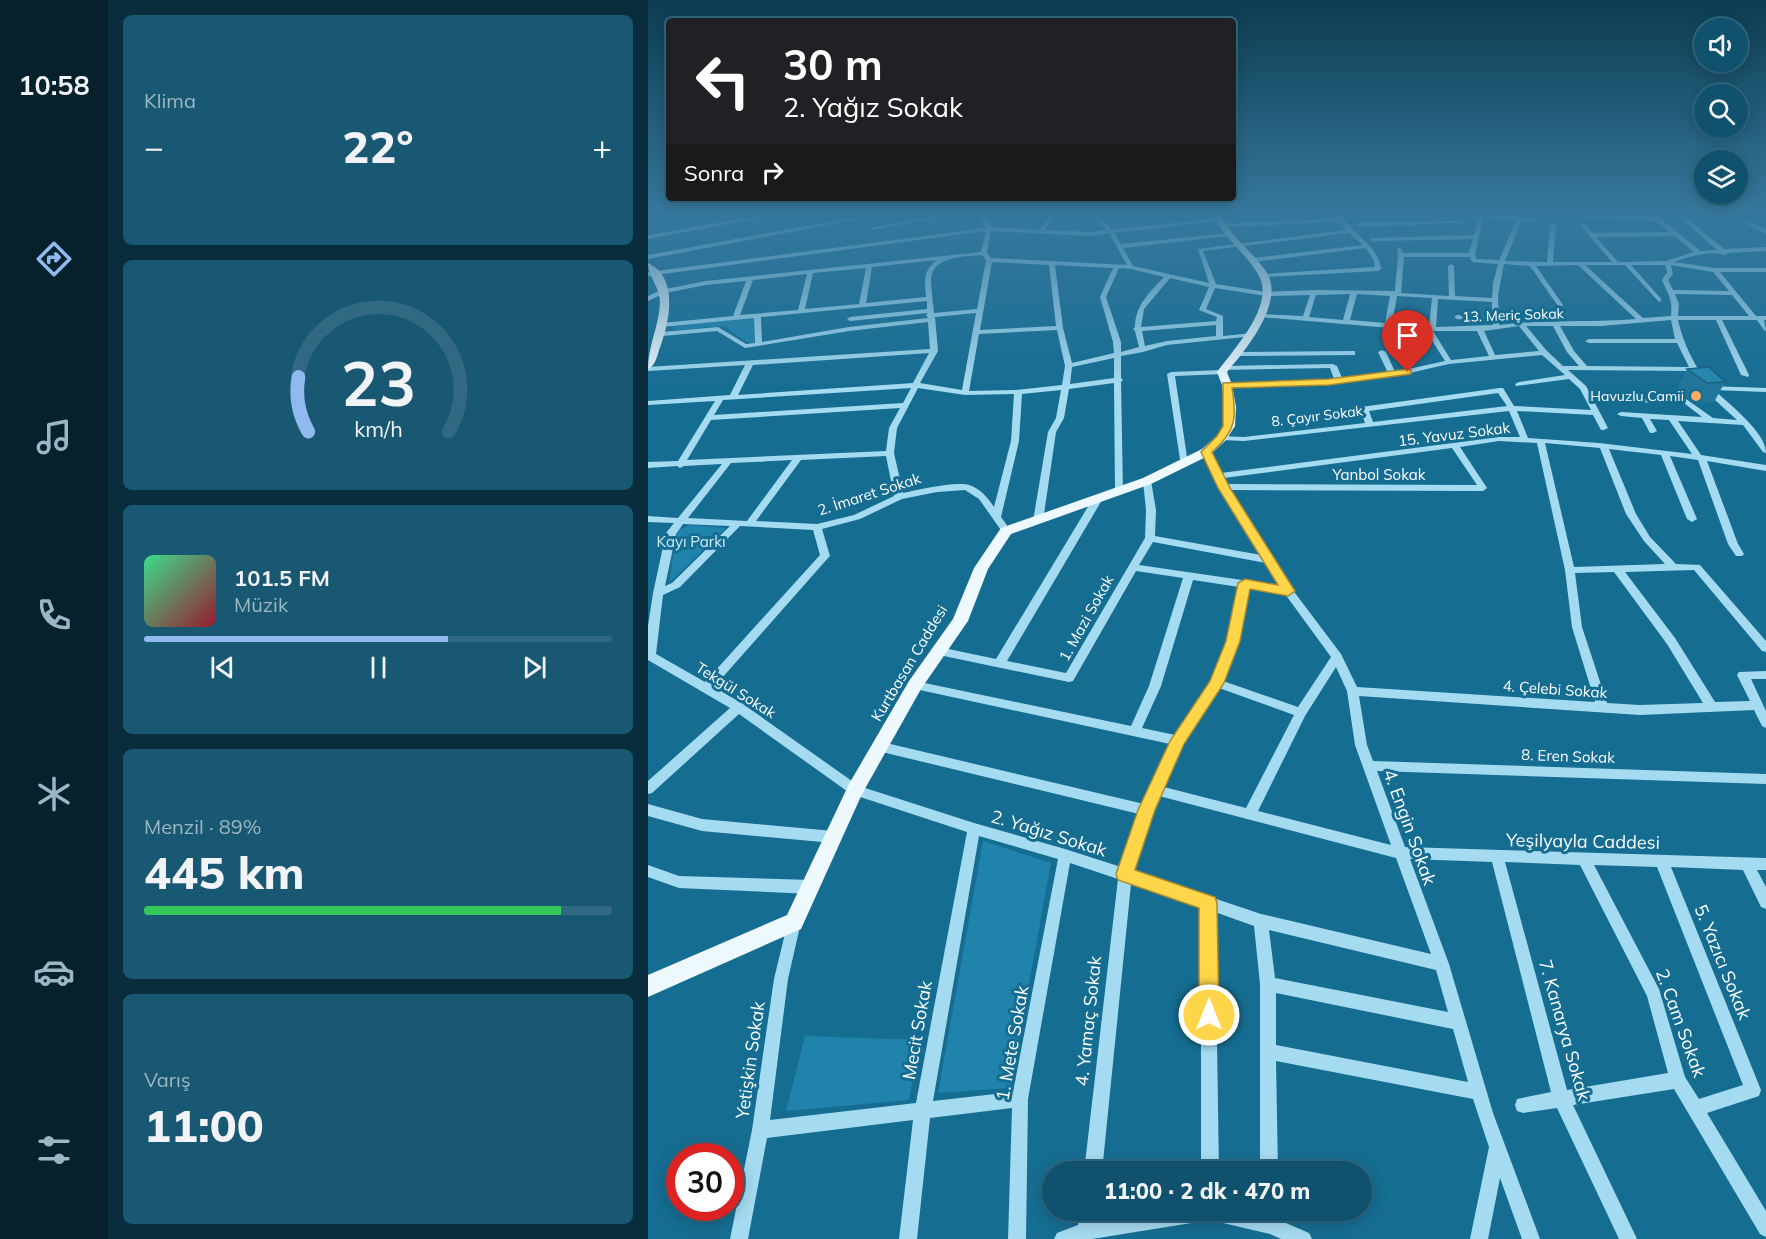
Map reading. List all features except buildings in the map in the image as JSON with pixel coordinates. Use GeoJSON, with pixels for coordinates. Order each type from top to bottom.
{"type":"FeatureCollection","features":[{"type":"Feature","properties":{"kind":"main road"},"geometry":{"type":"LineString","coordinates":[[1006,531],[1147,481],[1206,452],[1222,438],[1229,426],[1230,407],[1223,370],[1252,335],[1261,315],[1266,294],[1262,272]]}},
{"type":"Feature","properties":{"kind":"main road"},"geometry":{"type":"LineString","coordinates":[[648,368],[665,315],[662,284],[652,274]]}},
{"type":"Feature","properties":{"kind":"main road","name":"Kurtbasan Caddesi"},"geometry":{"type":"LineString","coordinates":[[794,922],[855,790],[882,747],[915,685],[960,621],[981,568],[1006,531]]}},
{"type":"Feature","properties":{"kind":"main road"},"geometry":{"type":"LineString","coordinates":[[648,986],[794,922]]}},
{"type":"Feature","properties":{"kind":"street"},"geometry":{"type":"LineString","coordinates":[[652,274],[668,272]]}},
{"type":"Feature","properties":{"kind":"street"},"geometry":{"type":"LineString","coordinates":[[648,299],[663,291],[822,272]]}},
{"type":"Feature","properties":{"kind":"street"},"geometry":{"type":"LineString","coordinates":[[862,305],[868,272]]}},
{"type":"Feature","properties":{"kind":"street"},"geometry":{"type":"LineString","coordinates":[[899,497],[890,453],[893,428],[934,351],[929,315],[928,277],[930,272]]}},
{"type":"Feature","properties":{"kind":"street"},"geometry":{"type":"LineString","coordinates":[[965,393],[987,272]]}},
{"type":"Feature","properties":{"kind":"street"},"geometry":{"type":"LineString","coordinates":[[1038,521],[1052,432],[1060,418],[1069,366],[1060,328],[1053,272]]}},
{"type":"Feature","properties":{"kind":"street"},"geometry":{"type":"LineString","coordinates":[[1114,272],[1103,297],[1117,342],[1119,492]]}},
{"type":"Feature","properties":{"kind":"street"},"geometry":{"type":"LineString","coordinates":[[1151,272],[1213,286],[1266,294],[1396,293],[1493,300]]}},
{"type":"Feature","properties":{"kind":"street"},"geometry":{"type":"LineString","coordinates":[[1208,272],[1213,286],[1203,310],[1220,315],[1219,337]]}},
{"type":"Feature","properties":{"kind":"street"},"geometry":{"type":"LineString","coordinates":[[1264,275],[1324,272]]}},
{"type":"Feature","properties":{"kind":"street"},"geometry":{"type":"LineString","coordinates":[[1388,326],[1396,293],[1398,272]]}},
{"type":"Feature","properties":{"kind":"street"},"geometry":{"type":"LineString","coordinates":[[1451,272],[1452,297]]}},
{"type":"Feature","properties":{"kind":"street"},"geometry":{"type":"LineString","coordinates":[[1457,317],[1495,323],[1493,300],[1498,272]]}},
{"type":"Feature","properties":{"kind":"street"},"geometry":{"type":"LineString","coordinates":[[1537,272],[1560,305]]}},
{"type":"Feature","properties":{"kind":"street"},"geometry":{"type":"LineString","coordinates":[[1589,272],[1641,320]]}},
{"type":"Feature","properties":{"kind":"street"},"geometry":{"type":"LineString","coordinates":[[1634,272],[1659,300]]}},
{"type":"Feature","properties":{"kind":"street"},"geometry":{"type":"LineString","coordinates":[[1671,272],[1665,280],[1676,304],[1674,318],[1679,341],[1707,388],[1745,423],[1766,450]]}},
{"type":"Feature","properties":{"kind":"street"},"geometry":{"type":"LineString","coordinates":[[1717,272],[1759,317],[1766,329]]}},
{"type":"Feature","properties":{"kind":"street"},"geometry":{"type":"LineString","coordinates":[[801,311],[810,273]]}},
{"type":"Feature","properties":{"kind":"street"},"geometry":{"type":"LineString","coordinates":[[1143,350],[1136,329],[1140,307],[1168,276]]}},
{"type":"Feature","properties":{"kind":"street"},"geometry":{"type":"LineString","coordinates":[[736,317],[750,279]]}},
{"type":"Feature","properties":{"kind":"street"},"geometry":{"type":"LineString","coordinates":[[1305,320],[1314,292]]}},
{"type":"Feature","properties":{"kind":"street"},"geometry":{"type":"LineString","coordinates":[[1346,323],[1354,292]]}},
{"type":"Feature","properties":{"kind":"street"},"geometry":{"type":"LineString","coordinates":[[1669,292],[1734,293]]}},
{"type":"Feature","properties":{"kind":"street"},"geometry":{"type":"LineString","coordinates":[[1435,296],[1430,329],[1449,362]]}},
{"type":"Feature","properties":{"kind":"street"},"geometry":{"type":"LineString","coordinates":[[662,329],[724,318],[929,299]]}},
{"type":"Feature","properties":{"kind":"street"},"geometry":{"type":"LineString","coordinates":[[849,329],[851,306]]}},
{"type":"Feature","properties":{"kind":"street"},"geometry":{"type":"LineString","coordinates":[[850,319],[980,311]]}},
{"type":"Feature","properties":{"kind":"street"},"geometry":{"type":"LineString","coordinates":[[757,315],[759,345]]}},
{"type":"Feature","properties":{"kind":"street"},"geometry":{"type":"LineString","coordinates":[[662,329],[718,328],[745,346],[929,315]]}},
{"type":"Feature","properties":{"kind":"street","name":"13. Meriç Sokak"},"geometry":{"type":"LineString","coordinates":[[1261,315],[1430,329],[1480,329],[1495,323],[1556,325],[1674,318],[1759,317]]}},
{"type":"Feature","properties":{"kind":"street"},"geometry":{"type":"LineString","coordinates":[[718,328],[724,318]]}},
{"type":"Feature","properties":{"kind":"street"},"geometry":{"type":"LineString","coordinates":[[1718,318],[1745,375]]}},
{"type":"Feature","properties":{"kind":"street"},"geometry":{"type":"LineString","coordinates":[[1136,329],[1220,323]]}},
{"type":"Feature","properties":{"kind":"street"},"geometry":{"type":"LineString","coordinates":[[1521,324],[1544,353],[1583,388],[1604,428]]}},
{"type":"Feature","properties":{"kind":"street"},"geometry":{"type":"LineString","coordinates":[[1556,325],[1571,352],[1585,368]]}},
{"type":"Feature","properties":{"kind":"street"},"geometry":{"type":"LineString","coordinates":[[976,332],[1060,328]]}},
{"type":"Feature","properties":{"kind":"street"},"geometry":{"type":"LineString","coordinates":[[1480,329],[1493,358]]}},
{"type":"Feature","properties":{"kind":"street"},"geometry":{"type":"LineString","coordinates":[[1069,366],[1167,343],[1252,335]]}},
{"type":"Feature","properties":{"kind":"street"},"geometry":{"type":"LineString","coordinates":[[1589,341],[1679,341]]}},
{"type":"Feature","properties":{"kind":"street"},"geometry":{"type":"LineString","coordinates":[[648,368],[934,351]]}},
{"type":"Feature","properties":{"kind":"street"},"geometry":{"type":"LineString","coordinates":[[1382,352],[1392,375]]}},
{"type":"Feature","properties":{"kind":"street"},"geometry":{"type":"LineString","coordinates":[[1235,354],[1352,353]]}},
{"type":"Feature","properties":{"kind":"street"},"geometry":{"type":"LineString","coordinates":[[1227,385],[1339,381],[1392,375],[1449,362],[1544,353]]}},
{"type":"Feature","properties":{"kind":"street"},"geometry":{"type":"LineString","coordinates":[[733,397],[750,363]]}},
{"type":"Feature","properties":{"kind":"street"},"geometry":{"type":"LineString","coordinates":[[1184,464],[1171,374],[1333,366],[1339,381]]}},
{"type":"Feature","properties":{"kind":"street"},"geometry":{"type":"LineString","coordinates":[[1559,368],[1694,369]]}},
{"type":"Feature","properties":{"kind":"street"},"geometry":{"type":"LineString","coordinates":[[1519,384],[1570,377]]}},
{"type":"Feature","properties":{"kind":"street"},"geometry":{"type":"LineString","coordinates":[[648,403],[917,385],[936,390],[965,393],[1018,391],[1119,380]]}},
{"type":"Feature","properties":{"kind":"street"},"geometry":{"type":"LineString","coordinates":[[1707,388],[1766,390]]}},
{"type":"Feature","properties":{"kind":"street"},"geometry":{"type":"LineString","coordinates":[[1369,423],[1364,409],[1500,390],[1512,408],[1525,440]]}},
{"type":"Feature","properties":{"kind":"street"},"geometry":{"type":"LineString","coordinates":[[996,517],[1015,441],[1018,391]]}},
{"type":"Feature","properties":{"kind":"street"},"geometry":{"type":"LineString","coordinates":[[680,465],[721,398]]}},
{"type":"Feature","properties":{"kind":"street"},"geometry":{"type":"LineString","coordinates":[[1613,400],[1686,401],[1710,421]]}},
{"type":"Feature","properties":{"kind":"street"},"geometry":{"type":"LineString","coordinates":[[709,418],[905,405]]}},
{"type":"Feature","properties":{"kind":"street","name":"8. Çayır Sokak"},"geometry":{"type":"LineString","coordinates":[[1222,438],[1244,440],[1369,423],[1512,408],[1595,413]]}},
{"type":"Feature","properties":{"kind":"street"},"geometry":{"type":"LineString","coordinates":[[1621,414],[1745,423]]}},
{"type":"Feature","properties":{"kind":"street"},"geometry":{"type":"LineString","coordinates":[[1645,416],[1653,431]]}},
{"type":"Feature","properties":{"kind":"street"},"geometry":{"type":"LineString","coordinates":[[1672,418],[1700,457],[1733,544],[1739,554]]}},
{"type":"Feature","properties":{"kind":"street","name":"15. Yavuz Sokak"},"geometry":{"type":"LineString","coordinates":[[1221,482],[1498,439],[1540,440],[1665,453],[1766,469]]}},
{"type":"Feature","properties":{"kind":"street"},"geometry":{"type":"LineString","coordinates":[[1540,440],[1570,570],[1577,627],[1602,707]]}},
{"type":"Feature","properties":{"kind":"street","name":"Yanbol Sokak"},"geometry":{"type":"LineString","coordinates":[[1221,482],[1483,488],[1455,446]]}},
{"type":"Feature","properties":{"kind":"street"},"geometry":{"type":"LineString","coordinates":[[1604,447],[1631,514],[1647,539],[1673,567]]}},
{"type":"Feature","properties":{"kind":"street","name":"4. Engin Sokak"},"geometry":{"type":"LineString","coordinates":[[1206,452],[1221,482],[1288,591],[1337,657],[1353,691],[1361,745],[1442,964],[1497,1148],[1531,1239]]}},
{"type":"Feature","properties":{"kind":"street"},"geometry":{"type":"LineString","coordinates":[[648,465],[890,453]]}},
{"type":"Feature","properties":{"kind":"street"},"geometry":{"type":"LineString","coordinates":[[1665,453],[1692,519]]}},
{"type":"Feature","properties":{"kind":"street"},"geometry":{"type":"LineString","coordinates":[[658,594],[676,585],[744,523],[798,458]]}},
{"type":"Feature","properties":{"kind":"street","name":"Tekgül Sokak"},"geometry":{"type":"LineString","coordinates":[[728,462],[671,533],[658,594],[651,612],[649,657],[739,707],[855,790]]}},
{"type":"Feature","properties":{"kind":"street"},"geometry":{"type":"LineString","coordinates":[[1147,481],[1151,510],[1150,538],[1269,560]]}},
{"type":"Feature","properties":{"kind":"street","name":"2. İmaret Sokak"},"geometry":{"type":"LineString","coordinates":[[648,519],[817,527],[857,517],[899,497],[937,489],[967,488],[982,497],[1006,531]]}},
{"type":"Feature","properties":{"kind":"street"},"geometry":{"type":"LineString","coordinates":[[999,664],[1097,500]]}},
{"type":"Feature","properties":{"kind":"street"},"geometry":{"type":"LineString","coordinates":[[706,687],[825,556],[817,527]]}},
{"type":"Feature","properties":{"kind":"street","name":"1. Mazi Sokak"},"geometry":{"type":"LineString","coordinates":[[939,651],[1069,678],[1150,538]]}},
{"type":"Feature","properties":{"kind":"street"},"geometry":{"type":"LineString","coordinates":[[1132,567],[1288,591]]}},
{"type":"Feature","properties":{"kind":"street"},"geometry":{"type":"LineString","coordinates":[[1570,570],[1697,567],[1766,648]]}},
{"type":"Feature","properties":{"kind":"street"},"geometry":{"type":"LineString","coordinates":[[1617,569],[1671,641],[1712,708]]}},
{"type":"Feature","properties":{"kind":"street"},"geometry":{"type":"LineString","coordinates":[[1135,730],[1155,686],[1189,575]]}},
{"type":"Feature","properties":{"kind":"street","name":"4. Yamaç Sokak"},"geometry":{"type":"LineString","coordinates":[[1094,1161],[1125,874],[1147,810],[1178,741],[1217,683],[1233,641],[1245,583]]}},
{"type":"Feature","properties":{"kind":"street"},"geometry":{"type":"LineString","coordinates":[[1249,815],[1301,713],[1337,657]]}},
{"type":"Feature","properties":{"kind":"street"},"geometry":{"type":"LineString","coordinates":[[1766,675],[1743,675],[1766,723]]}},
{"type":"Feature","properties":{"kind":"street"},"geometry":{"type":"LineString","coordinates":[[1217,683],[1301,713]]}},
{"type":"Feature","properties":{"kind":"street"},"geometry":{"type":"LineString","coordinates":[[915,685],[1135,730],[1178,741]]}},
{"type":"Feature","properties":{"kind":"street","name":"4. Çelebi Sokak"},"geometry":{"type":"LineString","coordinates":[[1353,691],[1640,710],[1756,705]]}},
{"type":"Feature","properties":{"kind":"street"},"geometry":{"type":"LineString","coordinates":[[648,789],[739,707]]}},
{"type":"Feature","properties":{"kind":"street"},"geometry":{"type":"LineString","coordinates":[[882,747],[1147,810]]}},
{"type":"Feature","properties":{"kind":"street","name":"8. Eren Sokak"},"geometry":{"type":"LineString","coordinates":[[1368,765],[1766,778]]}},
{"type":"Feature","properties":{"kind":"street","name":"2. Yağız Sokak"},"geometry":{"type":"LineString","coordinates":[[855,790],[974,829],[1125,874],[1261,921],[1442,964]]}},
{"type":"Feature","properties":{"kind":"street","name":"Yeşilyayla Caddesi"},"geometry":{"type":"LineString","coordinates":[[1156,790],[1400,853],[1766,864]]}},
{"type":"Feature","properties":{"kind":"street"},"geometry":{"type":"LineString","coordinates":[[648,810],[702,825],[833,837]]}},
{"type":"Feature","properties":{"kind":"street","name":"Mecit Sokak"},"geometry":{"type":"LineString","coordinates":[[908,1239],[923,1109],[974,829]]}},
{"type":"Feature","properties":{"kind":"street","name":"1. Mete Sokak"},"geometry":{"type":"LineString","coordinates":[[1017,1239],[1020,1099],[1065,855]]}},
{"type":"Feature","properties":{"kind":"street","name":"7. Kanarya Sokak"},"geometry":{"type":"LineString","coordinates":[[1497,857],[1561,1098],[1628,1239]]}},
{"type":"Feature","properties":{"kind":"street","name":"2. Cam Sokak"},"geometry":{"type":"LineString","coordinates":[[1584,859],[1654,994],[1678,1080],[1766,1228]]}},
{"type":"Feature","properties":{"kind":"street","name":"5. Yazıcı Sokak"},"geometry":{"type":"LineString","coordinates":[[1661,860],[1753,1090],[1696,1108]]}},
{"type":"Feature","properties":{"kind":"street"},"geometry":{"type":"LineString","coordinates":[[1747,863],[1766,902]]}},
{"type":"Feature","properties":{"kind":"street"},"geometry":{"type":"LineString","coordinates":[[648,872],[679,882],[811,887]]}},
{"type":"Feature","properties":{"kind":"street"},"geometry":{"type":"LineString","coordinates":[[1208,903],[1210,1161]]}},
{"type":"Feature","properties":{"kind":"street"},"geometry":{"type":"LineString","coordinates":[[1261,921],[1268,984],[1269,1161]]}},
{"type":"Feature","properties":{"kind":"street","name":"Yetişkin Sokak"},"geometry":{"type":"LineString","coordinates":[[739,1239],[760,1130],[782,979],[794,922]]}},
{"type":"Feature","properties":{"kind":"street"},"geometry":{"type":"LineString","coordinates":[[1268,984],[1458,1022]]}},
{"type":"Feature","properties":{"kind":"street"},"geometry":{"type":"LineString","coordinates":[[1268,1051],[1479,1092]]}},
{"type":"Feature","properties":{"kind":"street"},"geometry":{"type":"LineString","coordinates":[[1523,1105],[1678,1080]]}},
{"type":"Feature","properties":{"kind":"street"},"geometry":{"type":"LineString","coordinates":[[760,1130],[1020,1099]]}},
{"type":"Feature","properties":{"kind":"street"},"geometry":{"type":"LineString","coordinates":[[1479,1239],[1497,1148]]}},
{"type":"Feature","properties":{"kind":"street"},"geometry":{"type":"LineString","coordinates":[[1086,1231],[1087,1221]]}},
{"type":"Feature","properties":{"kind":"street"},"geometry":{"type":"LineString","coordinates":[[1063,1239],[1086,1231],[1148,1221]]}},
{"type":"Feature","properties":{"kind":"street"},"geometry":{"type":"LineString","coordinates":[[1275,1221],[1304,1239]]}},
{"type":"Feature","properties":{"kind":"green space"},"geometry":{"type":"Polygon","coordinates":[[[754,317],[754,343],[746,342],[725,326],[675,330],[672,328],[674,326],[754,317]]]}},
{"type":"Feature","properties":{"kind":"green space","name":"Kayı Parkı"},"geometry":{"type":"Polygon","coordinates":[[[689,525],[726,528],[669,583],[677,531],[689,525]]]}},
{"type":"Feature","properties":{"kind":"green space"},"geometry":{"type":"Polygon","coordinates":[[[983,841],[1051,863],[1010,1088],[938,1093],[983,841]]]}},
{"type":"Feature","properties":{"kind":"green space"},"geometry":{"type":"Polygon","coordinates":[[[805,1036],[920,1040],[909,1100],[786,1111],[805,1036]]]}},
{"type":"Feature","properties":{"kind":"place","name":"Havuzlu Camii"},"geometry":{"type":"Point","coordinates":[1696,396]}},
{"type":"Feature","properties":{"kind":"route"},"geometry":{"type":"LineString","coordinates":[[1209,1015],[1208,903],[1125,874],[1147,810],[1178,741],[1217,683],[1233,641],[1245,583],[1288,591],[1224,488],[1206,452],[1222,438],[1229,426],[1230,407],[1227,385],[1329,382],[1408,372]]}}]}
